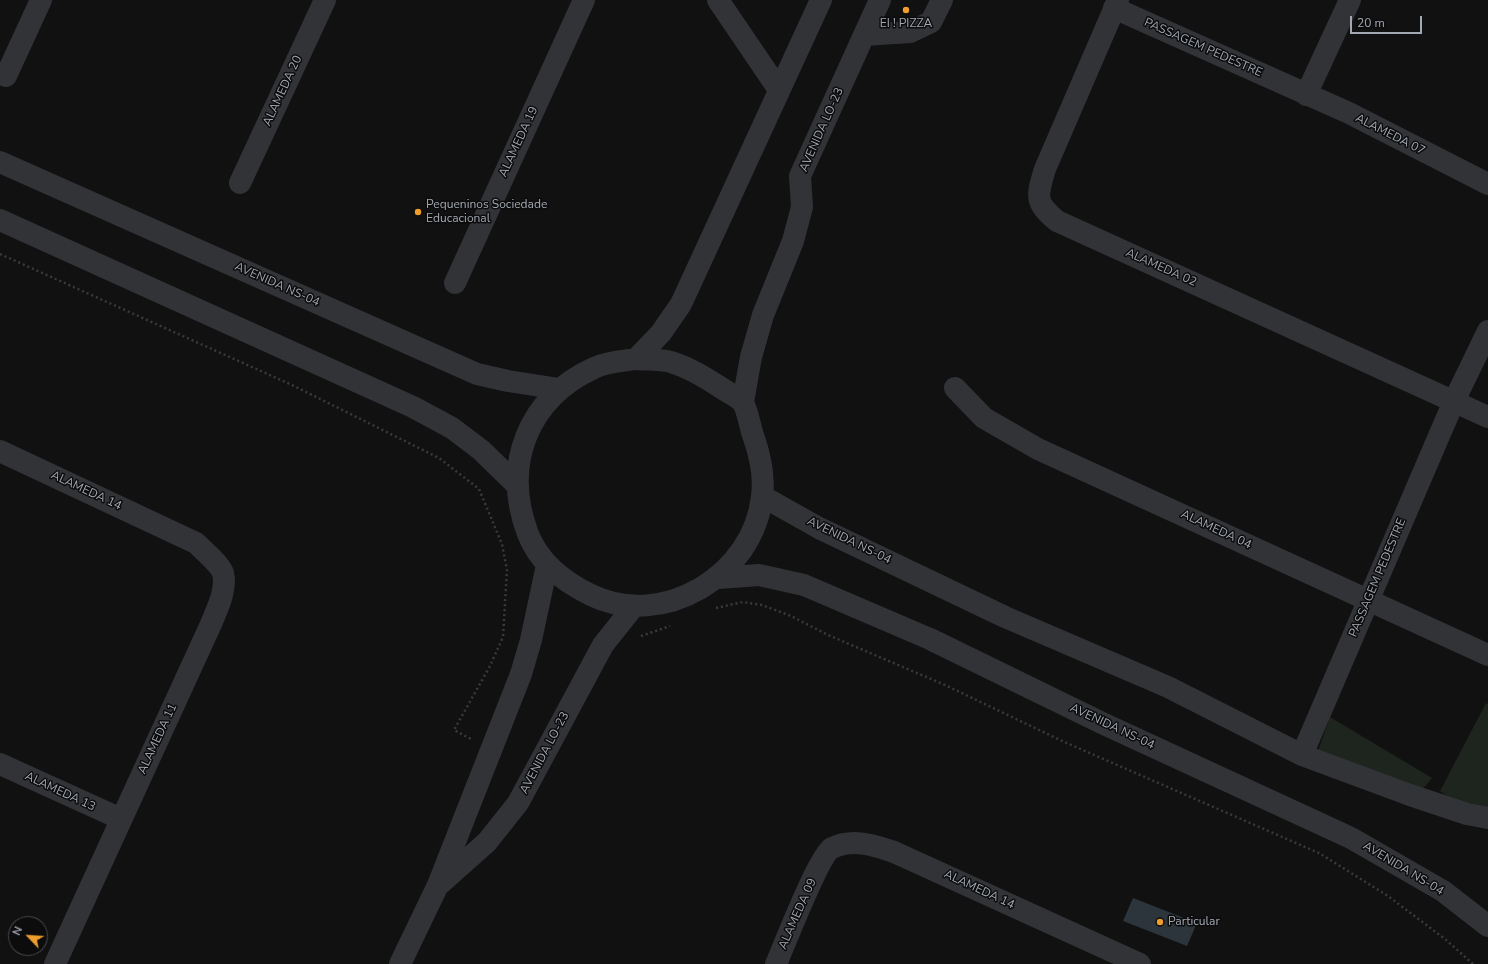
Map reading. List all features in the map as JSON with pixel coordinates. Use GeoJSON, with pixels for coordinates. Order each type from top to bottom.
{"type":"FeatureCollection","features":[{"type":"Feature","properties":{"kind":"street"},"geometry":{"type":"LineString","coordinates":[[6,76],[41,0]]}},
{"type":"Feature","properties":{"kind":"street","name":"ALAMEDA 20"},"geometry":{"type":"LineString","coordinates":[[240,183],[325,0]]}},
{"type":"Feature","properties":{"kind":"street","name":"ALAMEDA 19"},"geometry":{"type":"LineString","coordinates":[[455,283],[584,0]]}},
{"type":"Feature","properties":{"kind":"street"},"geometry":{"type":"LineString","coordinates":[[718,0],[779,90]]}},
{"type":"Feature","properties":{"kind":"street","name":"AVENIDA LO-23"},"geometry":{"type":"LineString","coordinates":[[743,402],[751,357],[763,315],[795,234],[802,207],[800,176],[880,0]]}},
{"type":"Feature","properties":{"kind":"street"},"geometry":{"type":"LineString","coordinates":[[864,35],[910,32],[931,22],[942,0]]}},
{"type":"Feature","properties":{"kind":"street"},"geometry":{"type":"LineString","coordinates":[[1298,92],[1350,0]]}},
{"type":"Feature","properties":{"kind":"street","name":"PASSAGEM PEDESTRE"},"geometry":{"type":"LineString","coordinates":[[1116,4],[1298,92]]}},
{"type":"Feature","properties":{"kind":"street","name":"ALAMEDA 02"},"geometry":{"type":"LineString","coordinates":[[1116,4],[1045,169],[1038,191],[1042,209],[1057,221],[1488,417]]}},
{"type":"Feature","properties":{"kind":"street"},"geometry":{"type":"LineString","coordinates":[[636,358],[661,333],[681,304],[779,90],[814,5]]}},
{"type":"Feature","properties":{"kind":"street","name":"ALAMEDA 07"},"geometry":{"type":"LineString","coordinates":[[1298,92],[1349,114],[1488,184]]}},
{"type":"Feature","properties":{"kind":"street","name":"AVENIDA NS-04"},"geometry":{"type":"LineString","coordinates":[[0,162],[477,374],[508,381],[560,389]]}},
{"type":"Feature","properties":{"kind":"street"},"geometry":{"type":"LineString","coordinates":[[0,220],[413,407],[452,428],[481,450],[517,485]]}},
{"type":"Feature","properties":{"kind":"street","name":"PASSAGEM PEDESTRE"},"geometry":{"type":"LineString","coordinates":[[1302,754],[1454,401],[1488,331]]}},
{"type":"Feature","properties":{"kind":"street"},"geometry":{"type":"LineString","coordinates":[[636,358],[670,362],[702,375],[743,402],[762,460],[762,496],[755,527],[740,554],[718,578],[693,594],[664,604],[634,606],[602,600],[572,586],[547,565],[531,541],[521,514],[517,485],[521,449],[536,416],[560,389],[595,367],[636,358]]}},
{"type":"Feature","properties":{"kind":"street","name":"ALAMEDA 04"},"geometry":{"type":"LineString","coordinates":[[955,388],[984,418],[1038,449],[1488,655]]}},
{"type":"Feature","properties":{"kind":"street","name":"ALAMEDA 14"},"geometry":{"type":"LineString","coordinates":[[0,451],[172,531]]}},
{"type":"Feature","properties":{"kind":"street","name":"AVENIDA NS-04"},"geometry":{"type":"LineString","coordinates":[[762,496],[826,531],[1005,616],[1168,687],[1302,754],[1410,795],[1467,814],[1488,818]]}},
{"type":"Feature","properties":{"kind":"street","name":"ALAMEDA 11"},"geometry":{"type":"LineString","coordinates":[[55,964],[222,597],[223,573],[212,557],[196,543],[172,531]]}},
{"type":"Feature","properties":{"kind":"street","name":"AVENIDA LO-23"},"geometry":{"type":"LineString","coordinates":[[400,964],[438,885],[525,661],[547,565]]}},
{"type":"Feature","properties":{"kind":"street","name":"AVENIDA NS-04"},"geometry":{"type":"LineString","coordinates":[[718,578],[759,575],[804,585],[930,639],[1102,723],[1351,838],[1443,891],[1488,926]]}},
{"type":"Feature","properties":{"kind":"street","name":"AVENIDA LO-23"},"geometry":{"type":"LineString","coordinates":[[438,885],[487,842],[518,803],[603,645],[634,606]]}},
{"type":"Feature","properties":{"kind":"street","name":"ALAMEDA 13"},"geometry":{"type":"LineString","coordinates":[[0,764],[121,819]]}},
{"type":"Feature","properties":{"kind":"street","name":"ALAMEDA 14"},"geometry":{"type":"LineString","coordinates":[[820,865],[830,849],[848,843],[869,843],[894,852],[1140,964]]}},
{"type":"Feature","properties":{"kind":"street","name":"ALAMEDA 09"},"geometry":{"type":"LineString","coordinates":[[776,964],[820,865]]}},
{"type":"Feature","properties":{"kind":"path"},"geometry":{"type":"LineString","coordinates":[[0,254],[292,385],[439,458],[479,489],[502,544],[507,570],[503,637],[490,666],[454,730],[492,749]]}},
{"type":"Feature","properties":{"kind":"path"},"geometry":{"type":"LineString","coordinates":[[714,609],[743,602],[762,605],[791,616],[828,635],[945,685],[1060,740],[1319,853],[1388,896],[1445,939],[1473,964]]}},
{"type":"Feature","properties":{"kind":"path"},"geometry":{"type":"LineString","coordinates":[[638,639],[642,635],[672,625]]}},
{"type":"Feature","properties":{"kind":"shaded area"},"geometry":{"type":"Polygon","coordinates":[[[1486,703],[1488,704],[1488,811],[1461,806],[1440,791],[1486,703]]]}},
{"type":"Feature","properties":{"kind":"shaded area"},"geometry":{"type":"Polygon","coordinates":[[[1330,717],[1432,778],[1421,791],[1318,751],[1330,717]]]}},
{"type":"Feature","properties":{"kind":"shaded area","name":"Particular"},"geometry":{"type":"Polygon","coordinates":[[[1133,898],[1197,923],[1187,946],[1123,921],[1133,898]]]}},
{"type":"Feature","properties":{"kind":"place","name":"EI ! PIZZA"},"geometry":{"type":"Point","coordinates":[906,10]}},
{"type":"Feature","properties":{"kind":"place","name":"Pequeninos Sociedade Educacional"},"geometry":{"type":"Point","coordinates":[418,212]}},
{"type":"Feature","properties":{"kind":"place","name":"Particular"},"geometry":{"type":"Point","coordinates":[1160,922]}}]}
